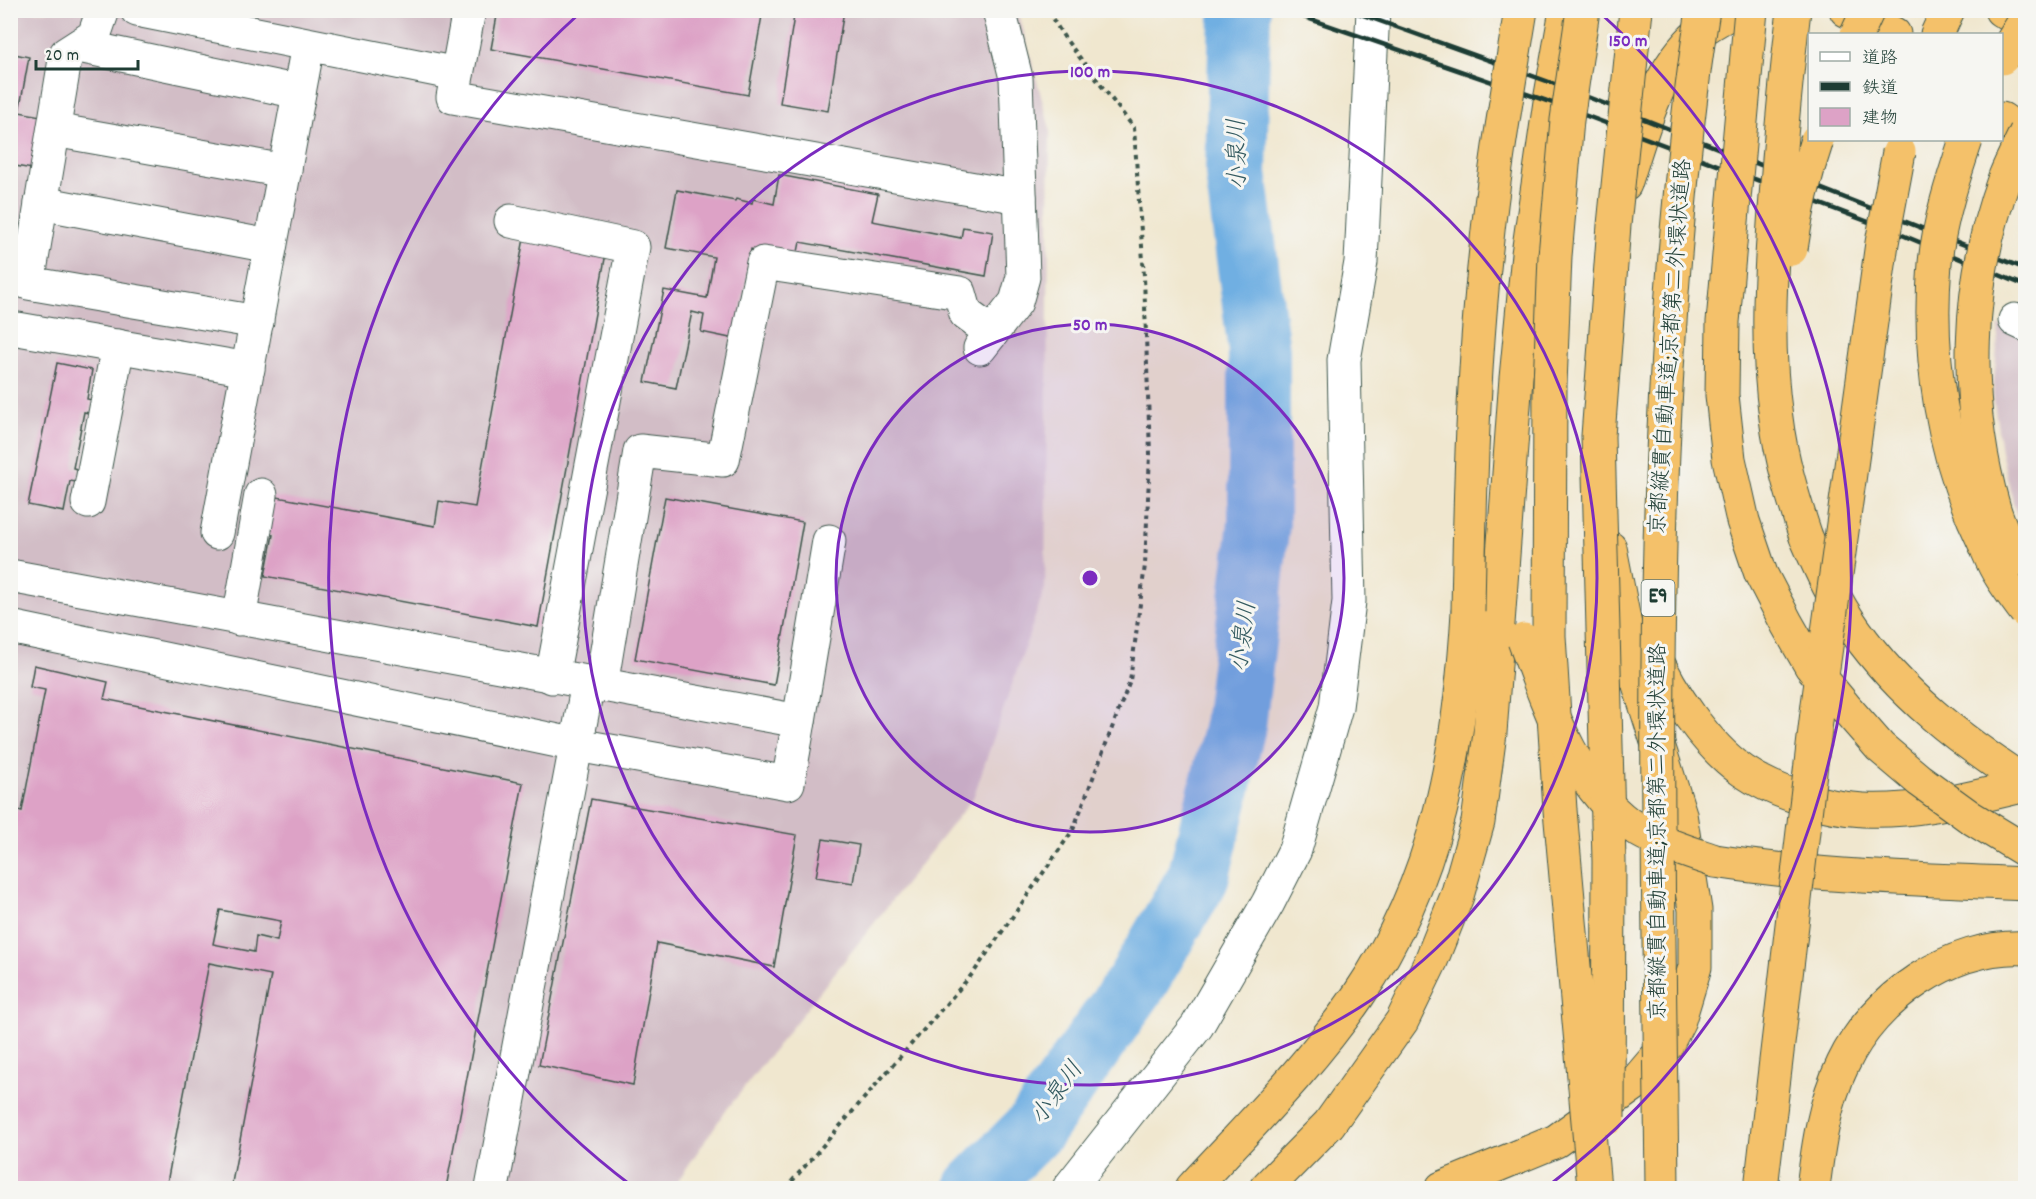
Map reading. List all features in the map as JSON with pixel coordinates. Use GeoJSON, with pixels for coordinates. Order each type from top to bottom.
{"type":"FeatureCollection","features":[{"type":"Feature","properties":{"kind":"highway"},"geometry":{"type":"LineString","coordinates":[[1192,1188],[1281,1092],[1358,996],[1386,950],[1412,897],[1430,849],[1445,795],[1464,682],[1475,384],[1486,249],[1503,114],[1521,10]]}},
{"type":"Feature","properties":{"kind":"highway"},"geometry":{"type":"LineString","coordinates":[[1266,1188],[1329,1124],[1402,1021],[1431,961],[1457,896],[1478,822],[1490,733],[1516,378],[1528,254],[1566,10]]}},
{"type":"Feature","properties":{"kind":"highway"},"geometry":{"type":"LineString","coordinates":[[1583,10],[1567,120],[1555,256],[1550,385],[1549,636],[1560,810],[1591,1133],[1594,1188]]}},
{"type":"Feature","properties":{"kind":"highway"},"geometry":{"type":"LineString","coordinates":[[1607,1188],[1609,861],[1598,436],[1614,225],[1636,10]]}},
{"type":"Feature","properties":{"kind":"highway"},"geometry":{"type":"LineString","coordinates":[[1442,1188],[1556,1141],[1632,1086],[1666,1046],[1679,1020],[1695,967],[1695,910],[1680,814],[1633,666],[1610,550],[1591,409],[1596,326],[1605,248],[1653,10]]}},
{"type":"Feature","properties":{"kind":"highway","name":"京都縦貫自動車道;京都第二外環状道路"},"geometry":{"type":"LineString","coordinates":[[1662,1188],[1656,767],[1658,591],[1665,390],[1679,208],[1692,79],[1703,10]]}},
{"type":"Feature","properties":{"kind":"highway"},"geometry":{"type":"LineString","coordinates":[[1605,248],[1653,98],[1673,60],[1701,31],[1736,10]]}},
{"type":"Feature","properties":{"kind":"highway"},"geometry":{"type":"LineString","coordinates":[[1751,10],[1723,333],[1722,395],[1729,459],[1743,521],[1761,574],[1787,624],[1811,666],[1845,707],[1880,747],[1919,780],[1970,817],[2025,851]]}},
{"type":"Feature","properties":{"kind":"highway"},"geometry":{"type":"LineString","coordinates":[[1794,10],[1783,107],[1769,306],[1770,367],[1776,420],[1787,479],[1806,537],[1825,579],[1855,630],[1892,677],[1937,720],[2025,784]]}},
{"type":"Feature","properties":{"kind":"highway"},"geometry":{"type":"LineString","coordinates":[[1846,10],[1892,33]]}},
{"type":"Feature","properties":{"kind":"highway"},"geometry":{"type":"LineString","coordinates":[[1857,33],[1868,10]]}},
{"type":"Feature","properties":{"kind":"highway"},"geometry":{"type":"LineString","coordinates":[[1937,33],[1948,10]]}},
{"type":"Feature","properties":{"kind":"highway"},"geometry":{"type":"LineString","coordinates":[[2001,10],[2025,25]]}},
{"type":"Feature","properties":{"kind":"highway"},"geometry":{"type":"LineString","coordinates":[[2003,55],[2025,19]]}},
{"type":"Feature","properties":{"kind":"highway"},"geometry":{"type":"LineString","coordinates":[[2003,120],[2025,134],[2005,177],[1989,230],[1978,284],[1973,339],[1974,397],[1981,450],[1995,510],[2017,568],[2025,582]]}},
{"type":"Feature","properties":{"kind":"highway"},"geometry":{"type":"LineString","coordinates":[[1806,537],[1794,477],[1787,414],[1785,344],[1787,280],[1795,223],[1807,169],[1817,141]]}},
{"type":"Feature","properties":{"kind":"highway"},"geometry":{"type":"LineString","coordinates":[[1761,1188],[1818,704],[1882,243],[1902,141]]}},
{"type":"Feature","properties":{"kind":"highway"},"geometry":{"type":"LineString","coordinates":[[1966,141],[1947,199],[1935,262],[1933,326],[1937,394],[1951,457],[1971,516],[1999,574],[2025,612]]}},
{"type":"Feature","properties":{"kind":"highway"},"geometry":{"type":"LineString","coordinates":[[1507,509],[1512,578],[1524,640],[1562,736],[1587,777],[1612,810],[1638,830],[1670,845],[1715,861],[1773,870],[2025,884]]}},
{"type":"Feature","properties":{"kind":"highway"},"geometry":{"type":"LineString","coordinates":[[1610,550],[1659,664],[1687,712],[1710,740],[1742,770],[1752,776],[1773,787],[1824,804],[1864,810],[1904,808],[1936,803],[2025,784]]}},
{"type":"Feature","properties":{"kind":"highway"},"geometry":{"type":"LineString","coordinates":[[1813,1188],[1827,1107],[1843,1064],[1865,1028],[1897,995],[1937,968],[1975,953],[2025,948]]}},
{"type":"Feature","properties":{"kind":"street"},"geometry":{"type":"LineString","coordinates":[[103,10],[94,36],[66,54],[28,283],[257,322]]}},
{"type":"Feature","properties":{"kind":"street"},"geometry":{"type":"LineString","coordinates":[[137,10],[458,74]]}},
{"type":"Feature","properties":{"kind":"street"},"geometry":{"type":"LineString","coordinates":[[469,10],[453,97],[1020,197]]}},
{"type":"Feature","properties":{"kind":"street"},"geometry":{"type":"LineString","coordinates":[[492,1188],[577,745],[595,685],[640,451],[723,460],[763,263],[960,293],[966,314],[986,341],[1016,302],[1023,277],[1016,78],[999,10]]}},
{"type":"Feature","properties":{"kind":"street"},"geometry":{"type":"LineString","coordinates":[[1069,1188],[1197,1026],[1268,903],[1295,850],[1336,707],[1349,601],[1344,360],[1361,262],[1373,10]]}},
{"type":"Feature","properties":{"kind":"street"},"geometry":{"type":"LineString","coordinates":[[217,532],[308,45]]}},
{"type":"Feature","properties":{"kind":"street"},"geometry":{"type":"LineString","coordinates":[[79,46],[299,92]]}},
{"type":"Feature","properties":{"kind":"street"},"geometry":{"type":"LineString","coordinates":[[54,130],[285,171]]}},
{"type":"Feature","properties":{"kind":"street"},"geometry":{"type":"LineString","coordinates":[[41,203],[270,246]]}},
{"type":"Feature","properties":{"kind":"street"},"geometry":{"type":"LineString","coordinates":[[511,221],[633,247],[552,677]]}},
{"type":"Feature","properties":{"kind":"street"},"geometry":{"type":"LineString","coordinates":[[18,329],[248,369]]}},
{"type":"Feature","properties":{"kind":"street"},"geometry":{"type":"LineString","coordinates":[[88,502],[118,346]]}},
{"type":"Feature","properties":{"kind":"street"},"geometry":{"type":"LineString","coordinates":[[240,619],[261,495]]}},
{"type":"Feature","properties":{"kind":"street"},"geometry":{"type":"LineString","coordinates":[[10,627],[577,745],[788,783],[829,541]]}},
{"type":"Feature","properties":{"kind":"street"},"geometry":{"type":"LineString","coordinates":[[10,576],[799,721]]}},
{"type":"Feature","properties":{"kind":"path"},"geometry":{"type":"LineString","coordinates":[[786,1188],[974,972],[1073,830],[1130,681],[1145,565],[1150,454],[1144,276],[1134,128],[1064,37],[1047,10]]}},
{"type":"Feature","properties":{"kind":"shaded area"},"geometry":{"type":"Polygon","coordinates":[[[10,11],[1018,11],[1050,129],[1045,588],[973,798],[724,1113],[673,1188],[11,1188],[10,11]]]}},
{"type":"Feature","properties":{"kind":"shaded area"},"geometry":{"type":"Polygon","coordinates":[[[1999,325],[2025,337],[2025,539],[2015,510],[2001,452],[1993,394],[1999,325]]]}},
{"type":"Feature","properties":{"kind":"building"},"geometry":{"type":"Polygon","coordinates":[[[498,10],[763,10],[748,95],[491,49],[498,10]]]}},
{"type":"Feature","properties":{"kind":"building"},"geometry":{"type":"Polygon","coordinates":[[[795,10],[844,10],[828,111],[780,103],[795,10]]]}},
{"type":"Feature","properties":{"kind":"building"},"geometry":{"type":"Polygon","coordinates":[[[10,53],[29,57],[19,112],[41,116],[32,169],[10,165],[10,53]]]}},
{"type":"Feature","properties":{"kind":"building"},"geometry":{"type":"Polygon","coordinates":[[[779,175],[878,194],[872,221],[961,238],[963,227],[993,232],[986,276],[800,242],[797,257],[751,249],[735,339],[701,332],[704,315],[692,312],[676,388],[645,382],[664,290],[707,298],[714,257],[666,248],[677,190],[735,201],[736,199],[752,203],[753,199],[774,204],[779,175]]]}},
{"type":"Feature","properties":{"kind":"building"},"geometry":{"type":"Polygon","coordinates":[[[524,238],[606,253],[538,627],[265,576],[273,535],[265,534],[272,496],[435,526],[439,501],[475,507],[524,238]]]}},
{"type":"Feature","properties":{"kind":"building"},"geometry":{"type":"Polygon","coordinates":[[[57,363],[92,370],[87,399],[92,400],[89,413],[84,412],[73,468],[78,469],[76,482],[70,481],[64,512],[28,505],[57,363]]]}},
{"type":"Feature","properties":{"kind":"building"},"geometry":{"type":"Polygon","coordinates":[[[665,497],[803,522],[774,685],[635,659],[665,497]]]}},
{"type":"Feature","properties":{"kind":"building"},"geometry":{"type":"Polygon","coordinates":[[[34,665],[108,682],[104,699],[523,783],[446,1188],[231,1188],[271,975],[209,963],[166,1188],[10,1188],[10,808],[22,811],[45,690],[30,687],[34,665]],[[220,910],[213,944],[254,952],[256,936],[277,941],[281,921],[220,910]]]}},
{"type":"Feature","properties":{"kind":"building"},"geometry":{"type":"Polygon","coordinates":[[[591,799],[797,835],[774,967],[657,943],[633,1085],[539,1065],[591,799]]]}},
{"type":"Feature","properties":{"kind":"building"},"geometry":{"type":"Polygon","coordinates":[[[823,839],[859,845],[853,883],[816,877],[823,839]]]}},
{"type":"Feature","properties":{"kind":"waterway","name":"小泉川"},"geometry":{"type":"LineString","coordinates":[[975,1188],[1035,1128],[1137,982],[1198,878],[1235,726],[1259,523],[1259,351],[1236,173],[1240,10]]}},
{"type":"Feature","properties":{"kind":"railway"},"geometry":{"type":"LineString","coordinates":[[1284,10],[1547,101],[1890,230],[2026,286]]}},
{"type":"Feature","properties":{"kind":"railway"},"geometry":{"type":"LineString","coordinates":[[1349,10],[1552,83],[2026,269]]}}]}
